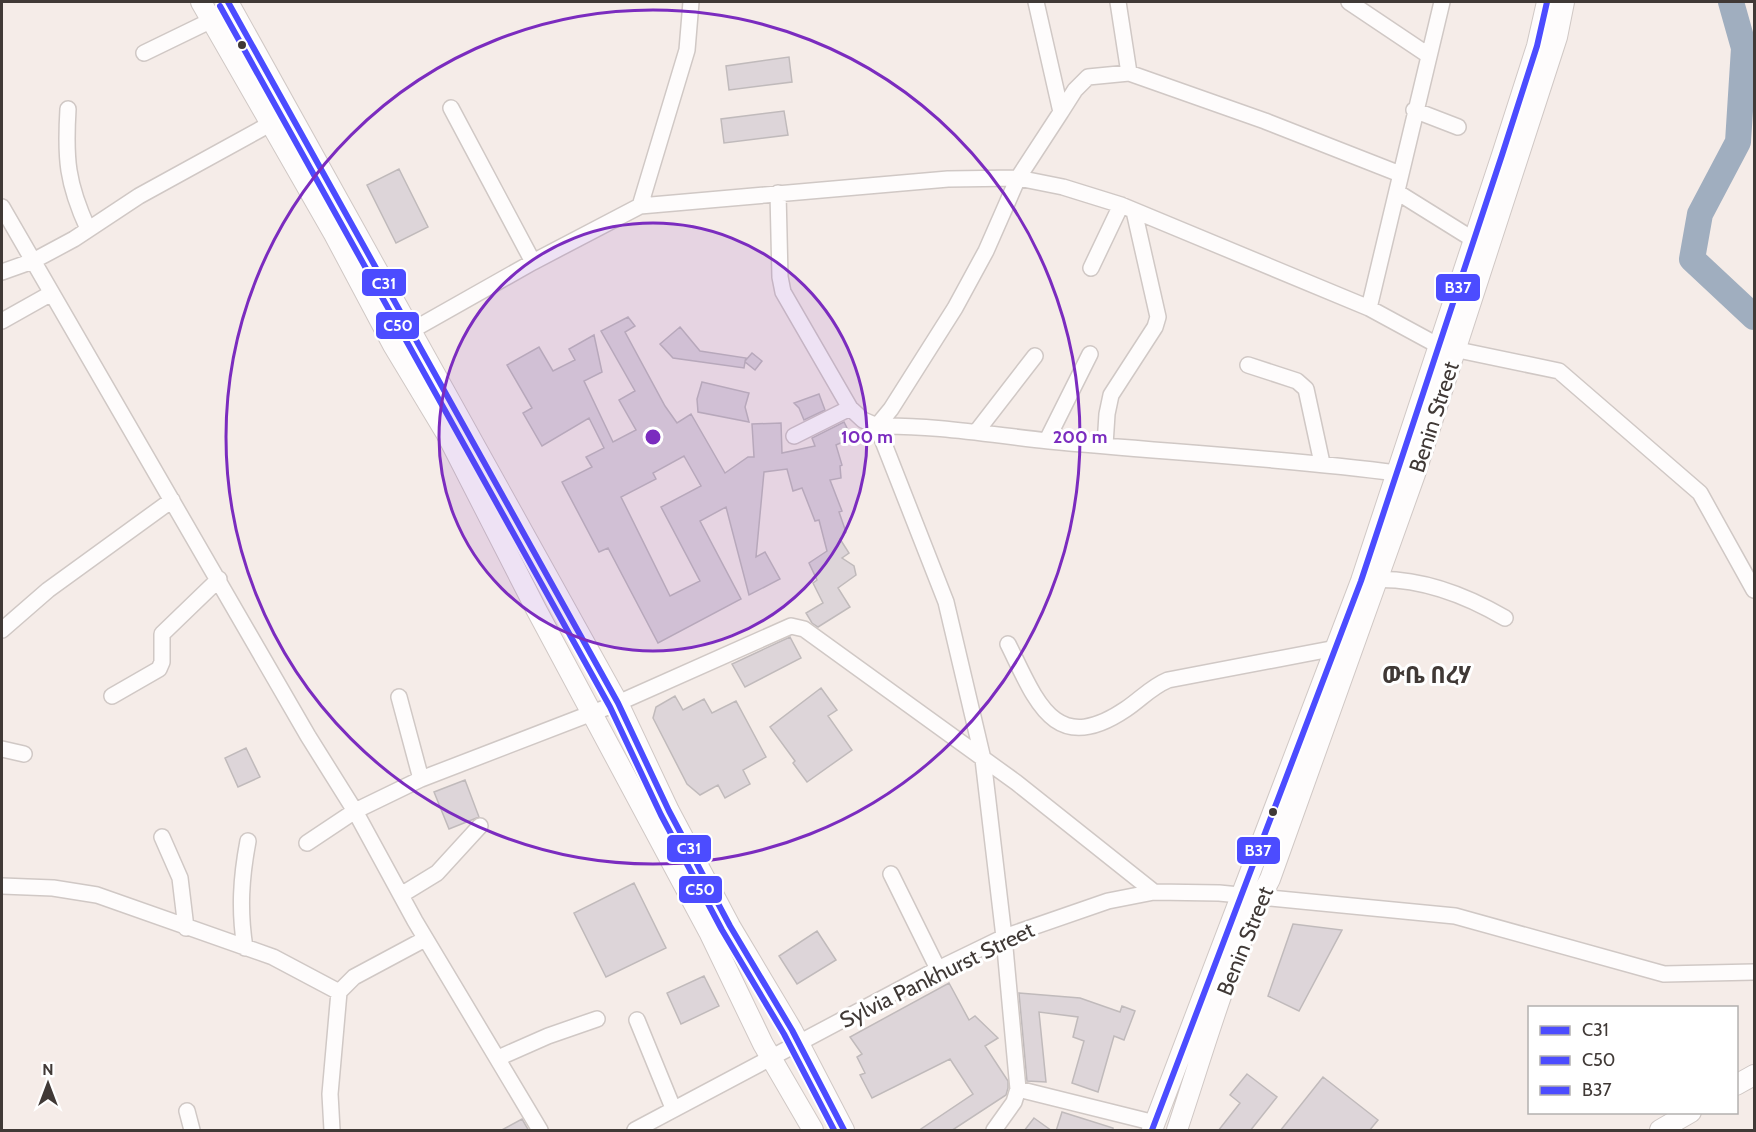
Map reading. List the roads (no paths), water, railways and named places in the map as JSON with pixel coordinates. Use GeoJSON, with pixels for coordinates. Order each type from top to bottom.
{"type":"FeatureCollection","features":[{"type":"Feature","properties":{"kind":"main road"},"geometry":{"type":"LineString","coordinates":[[201,2],[334,234],[393,345],[446,433],[709,932],[770,1057],[813,1131]]}},
{"type":"Feature","properties":{"kind":"main road"},"geometry":{"type":"LineString","coordinates":[[228,2],[410,333],[618,703],[669,811],[724,915],[799,1044],[844,1131]]}},
{"type":"Feature","properties":{"kind":"main road","name":"Benin Street"},"geometry":{"type":"LineString","coordinates":[[1154,1127],[1210,1000],[1250,897],[1270,879],[1344,650],[1482,242],[1537,46],[1547,2]]}},
{"type":"Feature","properties":{"kind":"main road","name":"Benin Street"},"geometry":{"type":"LineString","coordinates":[[1482,242],[1557,37],[1564,2]]}},
{"type":"Feature","properties":{"kind":"main road","name":"Benin Street"},"geometry":{"type":"LineString","coordinates":[[1369,580],[1398,473],[1448,348]]}},
{"type":"Feature","properties":{"kind":"main road","name":"Benin Street"},"geometry":{"type":"LineString","coordinates":[[1177,1131],[1210,1000]]}},
{"type":"Feature","properties":{"kind":"main road"},"geometry":{"type":"LineString","coordinates":[[1738,1084],[1755,1075]]}},
{"type":"Feature","properties":{"kind":"main road"},"geometry":{"type":"LineString","coordinates":[[1660,1131],[1689,1114]]}},
{"type":"Feature","properties":{"kind":"street"},"geometry":{"type":"LineString","coordinates":[[640,206],[687,50],[691,2]]}},
{"type":"Feature","properties":{"kind":"street"},"geometry":{"type":"LineString","coordinates":[[1036,2],[1061,112]]}},
{"type":"Feature","properties":{"kind":"street"},"geometry":{"type":"LineString","coordinates":[[1118,2],[1129,73]]}},
{"type":"Feature","properties":{"kind":"street"},"geometry":{"type":"LineString","coordinates":[[1349,2],[1428,54]]}},
{"type":"Feature","properties":{"kind":"street"},"geometry":{"type":"LineString","coordinates":[[1369,308],[1414,110],[1442,2]]}},
{"type":"Feature","properties":{"kind":"street"},"geometry":{"type":"LineString","coordinates":[[144,53],[212,20]]}},
{"type":"Feature","properties":{"kind":"street"},"geometry":{"type":"LineString","coordinates":[[877,426],[891,409],[955,308],[986,251],[1018,178],[1075,90],[1088,77],[1129,73],[1265,121],[1400,174]]}},
{"type":"Feature","properties":{"kind":"street"},"geometry":{"type":"LineString","coordinates":[[451,108],[533,262]]}},
{"type":"Feature","properties":{"kind":"street"},"geometry":{"type":"LineString","coordinates":[[68,109],[65,154],[69,177],[88,229]]}},
{"type":"Feature","properties":{"kind":"street"},"geometry":{"type":"LineString","coordinates":[[1414,110],[1458,127]]}},
{"type":"Feature","properties":{"kind":"street"},"geometry":{"type":"LineString","coordinates":[[2,272],[33,261],[139,196],[270,124]]}},
{"type":"Feature","properties":{"kind":"street"},"geometry":{"type":"LineString","coordinates":[[393,345],[533,262],[640,206],[948,179],[1018,178],[1063,187],[1127,208],[1369,308],[1448,348],[1559,371],[1700,493],[1755,590]]}},
{"type":"Feature","properties":{"kind":"street"},"geometry":{"type":"LineString","coordinates":[[1397,192],[1482,242]]}},
{"type":"Feature","properties":{"kind":"street"},"geometry":{"type":"LineString","coordinates":[[778,193],[780,277],[783,292],[850,408],[863,420],[877,426],[977,431],[1047,441],[1322,464],[1398,473]]}},
{"type":"Feature","properties":{"kind":"street"},"geometry":{"type":"LineString","coordinates":[[2,207],[50,294],[219,579],[308,736],[355,811],[425,939],[540,1131]]}},
{"type":"Feature","properties":{"kind":"street"},"geometry":{"type":"LineString","coordinates":[[1091,268],[1127,208]]}},
{"type":"Feature","properties":{"kind":"street"},"geometry":{"type":"LineString","coordinates":[[1105,445],[1108,402],[1155,327],[1158,317],[1127,208]]}},
{"type":"Feature","properties":{"kind":"street"},"geometry":{"type":"LineString","coordinates":[[2,321],[50,294]]}},
{"type":"Feature","properties":{"kind":"street"},"geometry":{"type":"LineString","coordinates":[[1047,441],[1090,354]]}},
{"type":"Feature","properties":{"kind":"street"},"geometry":{"type":"LineString","coordinates":[[977,431],[1035,356]]}},
{"type":"Feature","properties":{"kind":"street"},"geometry":{"type":"LineString","coordinates":[[1248,365],[1297,381],[1306,389],[1322,464]]}},
{"type":"Feature","properties":{"kind":"street"},"geometry":{"type":"LineString","coordinates":[[794,436],[850,408]]}},
{"type":"Feature","properties":{"kind":"street"},"geometry":{"type":"LineString","coordinates":[[877,426],[946,602],[983,759],[1004,937],[1018,1089],[1014,1102],[994,1131]]}},
{"type":"Feature","properties":{"kind":"street"},"geometry":{"type":"LineString","coordinates":[[2,630],[48,590],[172,500]]}},
{"type":"Feature","properties":{"kind":"street"},"geometry":{"type":"LineString","coordinates":[[112,696],[155,673],[162,662],[162,634],[219,579]]}},
{"type":"Feature","properties":{"kind":"street"},"geometry":{"type":"LineString","coordinates":[[1369,580],[1442,588],[1476,600],[1505,618]]}},
{"type":"Feature","properties":{"kind":"street"},"geometry":{"type":"LineString","coordinates":[[307,843],[355,811],[422,779],[618,703],[792,626],[804,629],[1017,783],[1154,892]]}},
{"type":"Feature","properties":{"kind":"street"},"geometry":{"type":"LineString","coordinates":[[1008,644],[1036,701],[1048,715],[1060,725],[1081,728],[1106,721],[1128,708],[1150,688],[1168,680],[1344,650]]}},
{"type":"Feature","properties":{"kind":"street"},"geometry":{"type":"LineString","coordinates":[[399,697],[422,779]]}},
{"type":"Feature","properties":{"kind":"street"},"geometry":{"type":"LineString","coordinates":[[2,749],[24,754]]}},
{"type":"Feature","properties":{"kind":"street"},"geometry":{"type":"LineString","coordinates":[[400,895],[437,873],[480,826]]}},
{"type":"Feature","properties":{"kind":"street"},"geometry":{"type":"LineString","coordinates":[[162,837],[180,879],[186,928]]}},
{"type":"Feature","properties":{"kind":"street"},"geometry":{"type":"LineString","coordinates":[[245,948],[240,917],[240,888],[249,841]]}},
{"type":"Feature","properties":{"kind":"street"},"geometry":{"type":"LineString","coordinates":[[891,874],[938,969]]}},
{"type":"Feature","properties":{"kind":"street"},"geometry":{"type":"LineString","coordinates":[[2,886],[53,888],[97,895],[273,957],[339,992]]}},
{"type":"Feature","properties":{"kind":"street","name":"Sylvia Pankhurst Street"},"geometry":{"type":"LineString","coordinates":[[635,1131],[673,1108],[770,1057],[1004,937],[1108,901],[1154,892],[1186,891],[1455,916],[1664,974],[1755,972]]}},
{"type":"Feature","properties":{"kind":"street"},"geometry":{"type":"LineString","coordinates":[[332,1131],[330,1094],[339,992],[354,977],[425,939]]}},
{"type":"Feature","properties":{"kind":"street"},"geometry":{"type":"LineString","coordinates":[[498,1058],[548,1036],[597,1019]]}},
{"type":"Feature","properties":{"kind":"street"},"geometry":{"type":"LineString","coordinates":[[637,1020],[673,1108]]}},
{"type":"Feature","properties":{"kind":"street"},"geometry":{"type":"LineString","coordinates":[[1018,1089],[1154,1127]]}},
{"type":"Feature","properties":{"kind":"street"},"geometry":{"type":"LineString","coordinates":[[187,1111],[192,1131]]}},
{"type":"Feature","properties":{"kind":"waterway"},"geometry":{"type":"LineString","coordinates":[[1731,2],[1744,48],[1738,142],[1700,214],[1692,259],[1754,317]]}},
{"type":"Feature","properties":{"kind":"district","name":"ውቤ በረሃ"},"geometry":{"type":"Point","coordinates":[1427,674]}}]}
